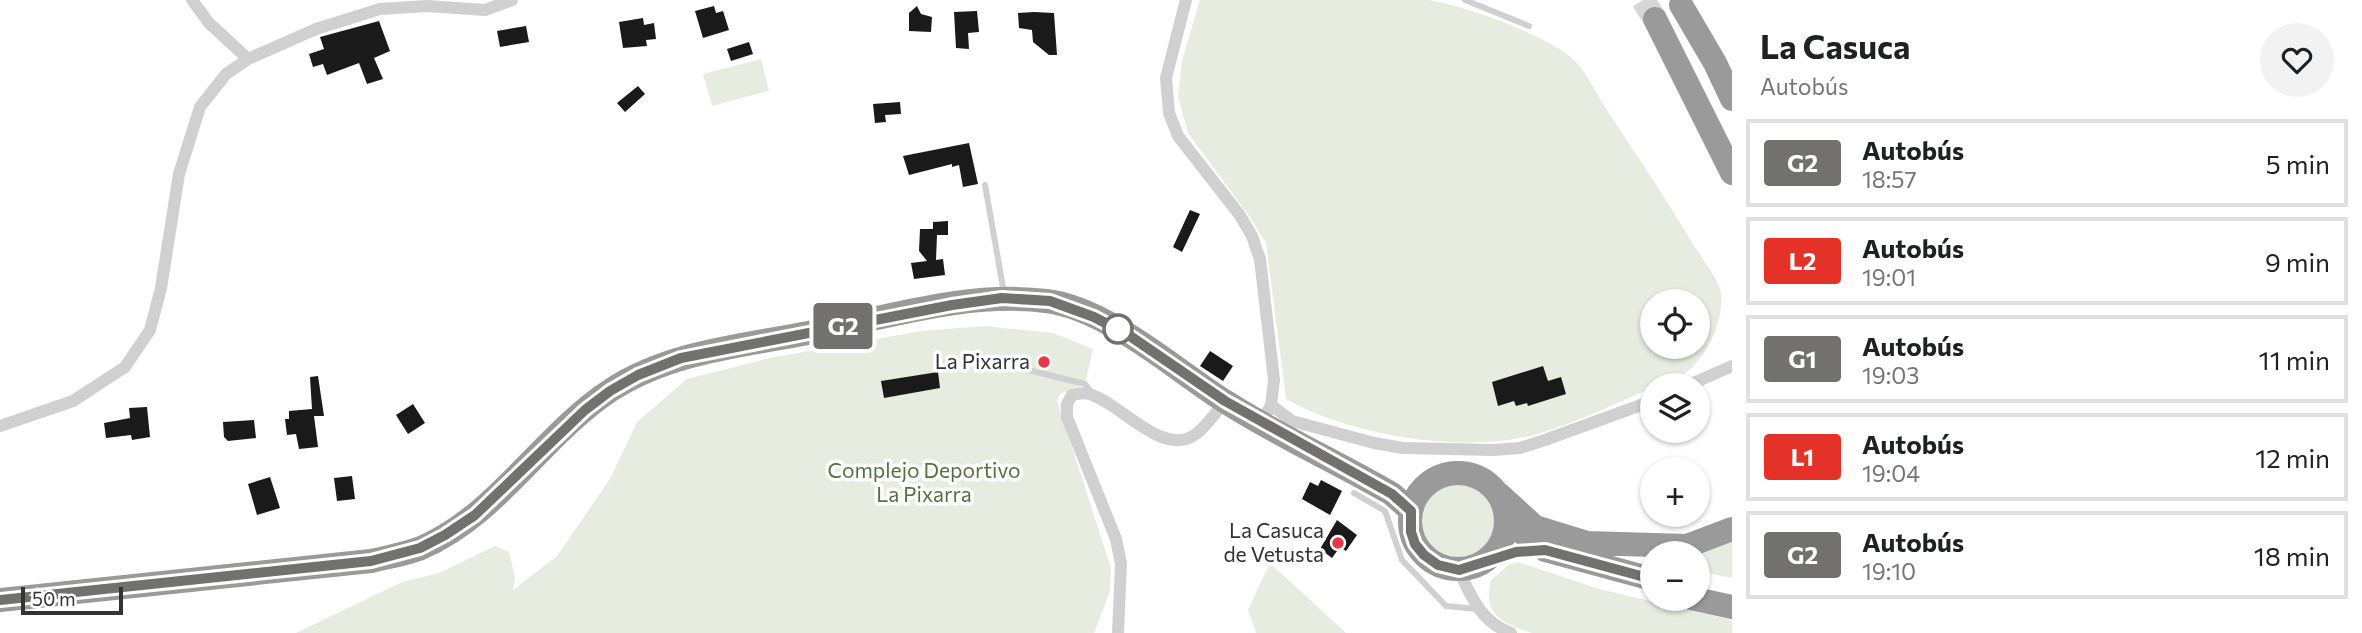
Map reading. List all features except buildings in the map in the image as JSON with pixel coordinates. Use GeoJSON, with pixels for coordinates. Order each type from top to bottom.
{"type":"FeatureCollection","features":[{"type":"Feature","properties":{"kind":"highway"},"geometry":{"type":"LineString","coordinates":[[1681,5],[1732,96]]}},
{"type":"Feature","properties":{"kind":"highway"},"geometry":{"type":"LineString","coordinates":[[1655,19],[1729,168]]}},
{"type":"Feature","properties":{"kind":"highway"},"geometry":{"type":"LineString","coordinates":[[0,600],[371,561],[420,548],[475,515],[585,410],[638,375],[681,358],[952,305],[1005,298],[1050,301],[1094,317],[1130,336],[1225,401],[1266,414],[1360,486],[1392,494],[1411,511]]}},
{"type":"Feature","properties":{"kind":"highway"},"geometry":{"type":"LineString","coordinates":[[1360,486],[1426,485],[1451,473],[1465,473],[1482,479],[1535,527],[1587,543],[1687,546],[1732,529]]}},
{"type":"Feature","properties":{"kind":"highway"},"geometry":{"type":"LineString","coordinates":[[1426,485],[1415,499],[1411,511],[1411,532],[1424,555],[1438,565],[1459,570],[1475,567],[1490,558],[1516,552],[1545,550]]}},
{"type":"Feature","properties":{"kind":"highway"},"geometry":{"type":"LineString","coordinates":[[1490,558],[1501,545],[1507,519],[1497,492]]}},
{"type":"Feature","properties":{"kind":"highway"},"geometry":{"type":"LineString","coordinates":[[1507,519],[1524,536],[1545,550],[1640,578]]}},
{"type":"Feature","properties":{"kind":"highway"},"geometry":{"type":"LineString","coordinates":[[1710,591],[1732,595]]}},
{"type":"Feature","properties":{"kind":"highway"},"geometry":{"type":"LineString","coordinates":[[1710,602],[1732,607]]}},
{"type":"Feature","properties":{"kind":"street"},"geometry":{"type":"LineString","coordinates":[[192,0],[209,23],[248,59]]}},
{"type":"Feature","properties":{"kind":"street"},"geometry":{"type":"LineString","coordinates":[[0,426],[73,401],[125,368],[150,330],[161,288],[179,174],[200,107],[226,74],[248,59],[316,29],[380,9],[427,6],[485,10],[512,0]]}},
{"type":"Feature","properties":{"kind":"street"},"geometry":{"type":"LineString","coordinates":[[1186,0],[1166,78],[1169,113],[1178,135],[1239,214],[1260,259],[1274,380],[1266,414],[1374,443],[1403,447],[1494,450],[1520,448],[1640,405]]}},
{"type":"Feature","properties":{"kind":"street"},"geometry":{"type":"LineString","coordinates":[[1710,376],[1732,366]]}},
{"type":"Feature","properties":{"kind":"street"},"geometry":{"type":"LineString","coordinates":[[1118,633],[1121,564],[1116,539],[1068,417],[1067,404],[1072,395],[1087,393],[1153,434],[1168,440],[1182,441],[1196,434],[1225,401]]}},
{"type":"Feature","properties":{"kind":"street"},"geometry":{"type":"LineString","coordinates":[[1459,570],[1477,609],[1497,628],[1511,633]]}},
{"type":"Feature","properties":{"kind":"lane"},"geometry":{"type":"LineString","coordinates":[[1465,0],[1529,26]]}},
{"type":"Feature","properties":{"kind":"lane"},"geometry":{"type":"LineString","coordinates":[[985,185],[1005,298]]}},
{"type":"Feature","properties":{"kind":"lane"},"geometry":{"type":"LineString","coordinates":[[1024,369],[1085,384],[1096,397]]}},
{"type":"Feature","properties":{"kind":"lane"},"geometry":{"type":"LineString","coordinates":[[1360,486],[1384,511],[1402,560],[1417,576],[1446,606],[1477,609]]}},
{"type":"Feature","properties":{"kind":"lane"},"geometry":{"type":"LineString","coordinates":[[1408,581],[1417,576]]}},
{"type":"Feature","properties":{"kind":"green space"},"geometry":{"type":"Polygon","coordinates":[[[1200,0],[1429,0],[1463,8],[1542,39],[1572,58],[1581,68],[1720,287],[1721,307],[1712,338],[1710,342],[1710,289],[1640,289],[1640,359],[1699,359],[1694,366],[1685,373],[1640,373],[1640,393],[1566,424],[1508,440],[1443,442],[1408,438],[1341,423],[1312,412],[1286,399],[1266,243],[1188,133],[1178,96],[1182,61],[1200,0]]]}},
{"type":"Feature","properties":{"kind":"green space"},"geometry":{"type":"Polygon","coordinates":[[[761,59],[769,91],[712,106],[703,74],[761,59]]]}},
{"type":"Feature","properties":{"kind":"green space","name":"Complejo Deportivo La Pixarra"},"geometry":{"type":"Polygon","coordinates":[[[985,326],[1053,333],[1093,349],[1085,384],[1060,394],[1057,401],[1111,568],[1110,591],[1094,633],[296,633],[402,582],[439,573],[495,546],[509,552],[515,577],[513,590],[557,556],[610,479],[637,422],[687,379],[770,358],[921,331],[985,326]]]}},
{"type":"Feature","properties":{"kind":"green space"},"geometry":{"type":"Polygon","coordinates":[[[1460,482],[1475,485],[1492,499],[1499,521],[1496,536],[1482,553],[1460,560],[1445,557],[1428,543],[1421,521],[1424,506],[1438,489],[1460,482]]]}},
{"type":"Feature","properties":{"kind":"green space"},"geometry":{"type":"Polygon","coordinates":[[[1732,539],[1732,578],[1710,573],[1710,548],[1732,539]]]}},
{"type":"Feature","properties":{"kind":"green space"},"geometry":{"type":"Polygon","coordinates":[[[1518,562],[1599,589],[1640,599],[1640,611],[1693,611],[1732,620],[1732,633],[1532,633],[1512,626],[1492,610],[1489,592],[1491,580],[1510,564],[1518,562]]]}},
{"type":"Feature","properties":{"kind":"green space"},"geometry":{"type":"Polygon","coordinates":[[[1270,563],[1346,633],[1256,633],[1248,610],[1270,563]]]}},
{"type":"Feature","properties":{"kind":"tunnel"},"geometry":{"type":"LineString","coordinates":[[1643,0],[1655,19]]}},
{"type":"Feature","properties":{"kind":"bus line","name":"G2"},"geometry":{"type":"LineString","coordinates":[[0,600],[371,561],[420,548],[475,515],[585,410],[638,375],[681,358],[952,305],[1002,298],[1050,301],[1094,317],[1130,336],[1225,401],[1392,494],[1411,511],[1411,532],[1415,544],[1438,565],[1459,570],[1475,567],[1490,558],[1516,552],[1545,550],[1640,576]]}},
{"type":"Feature","properties":{"kind":"place","name":"La Pixarra"},"geometry":{"type":"Point","coordinates":[1044,362]}},
{"type":"Feature","properties":{"kind":"place","name":"La Casuca de Vetusta"},"geometry":{"type":"Point","coordinates":[1338,543]}}]}
